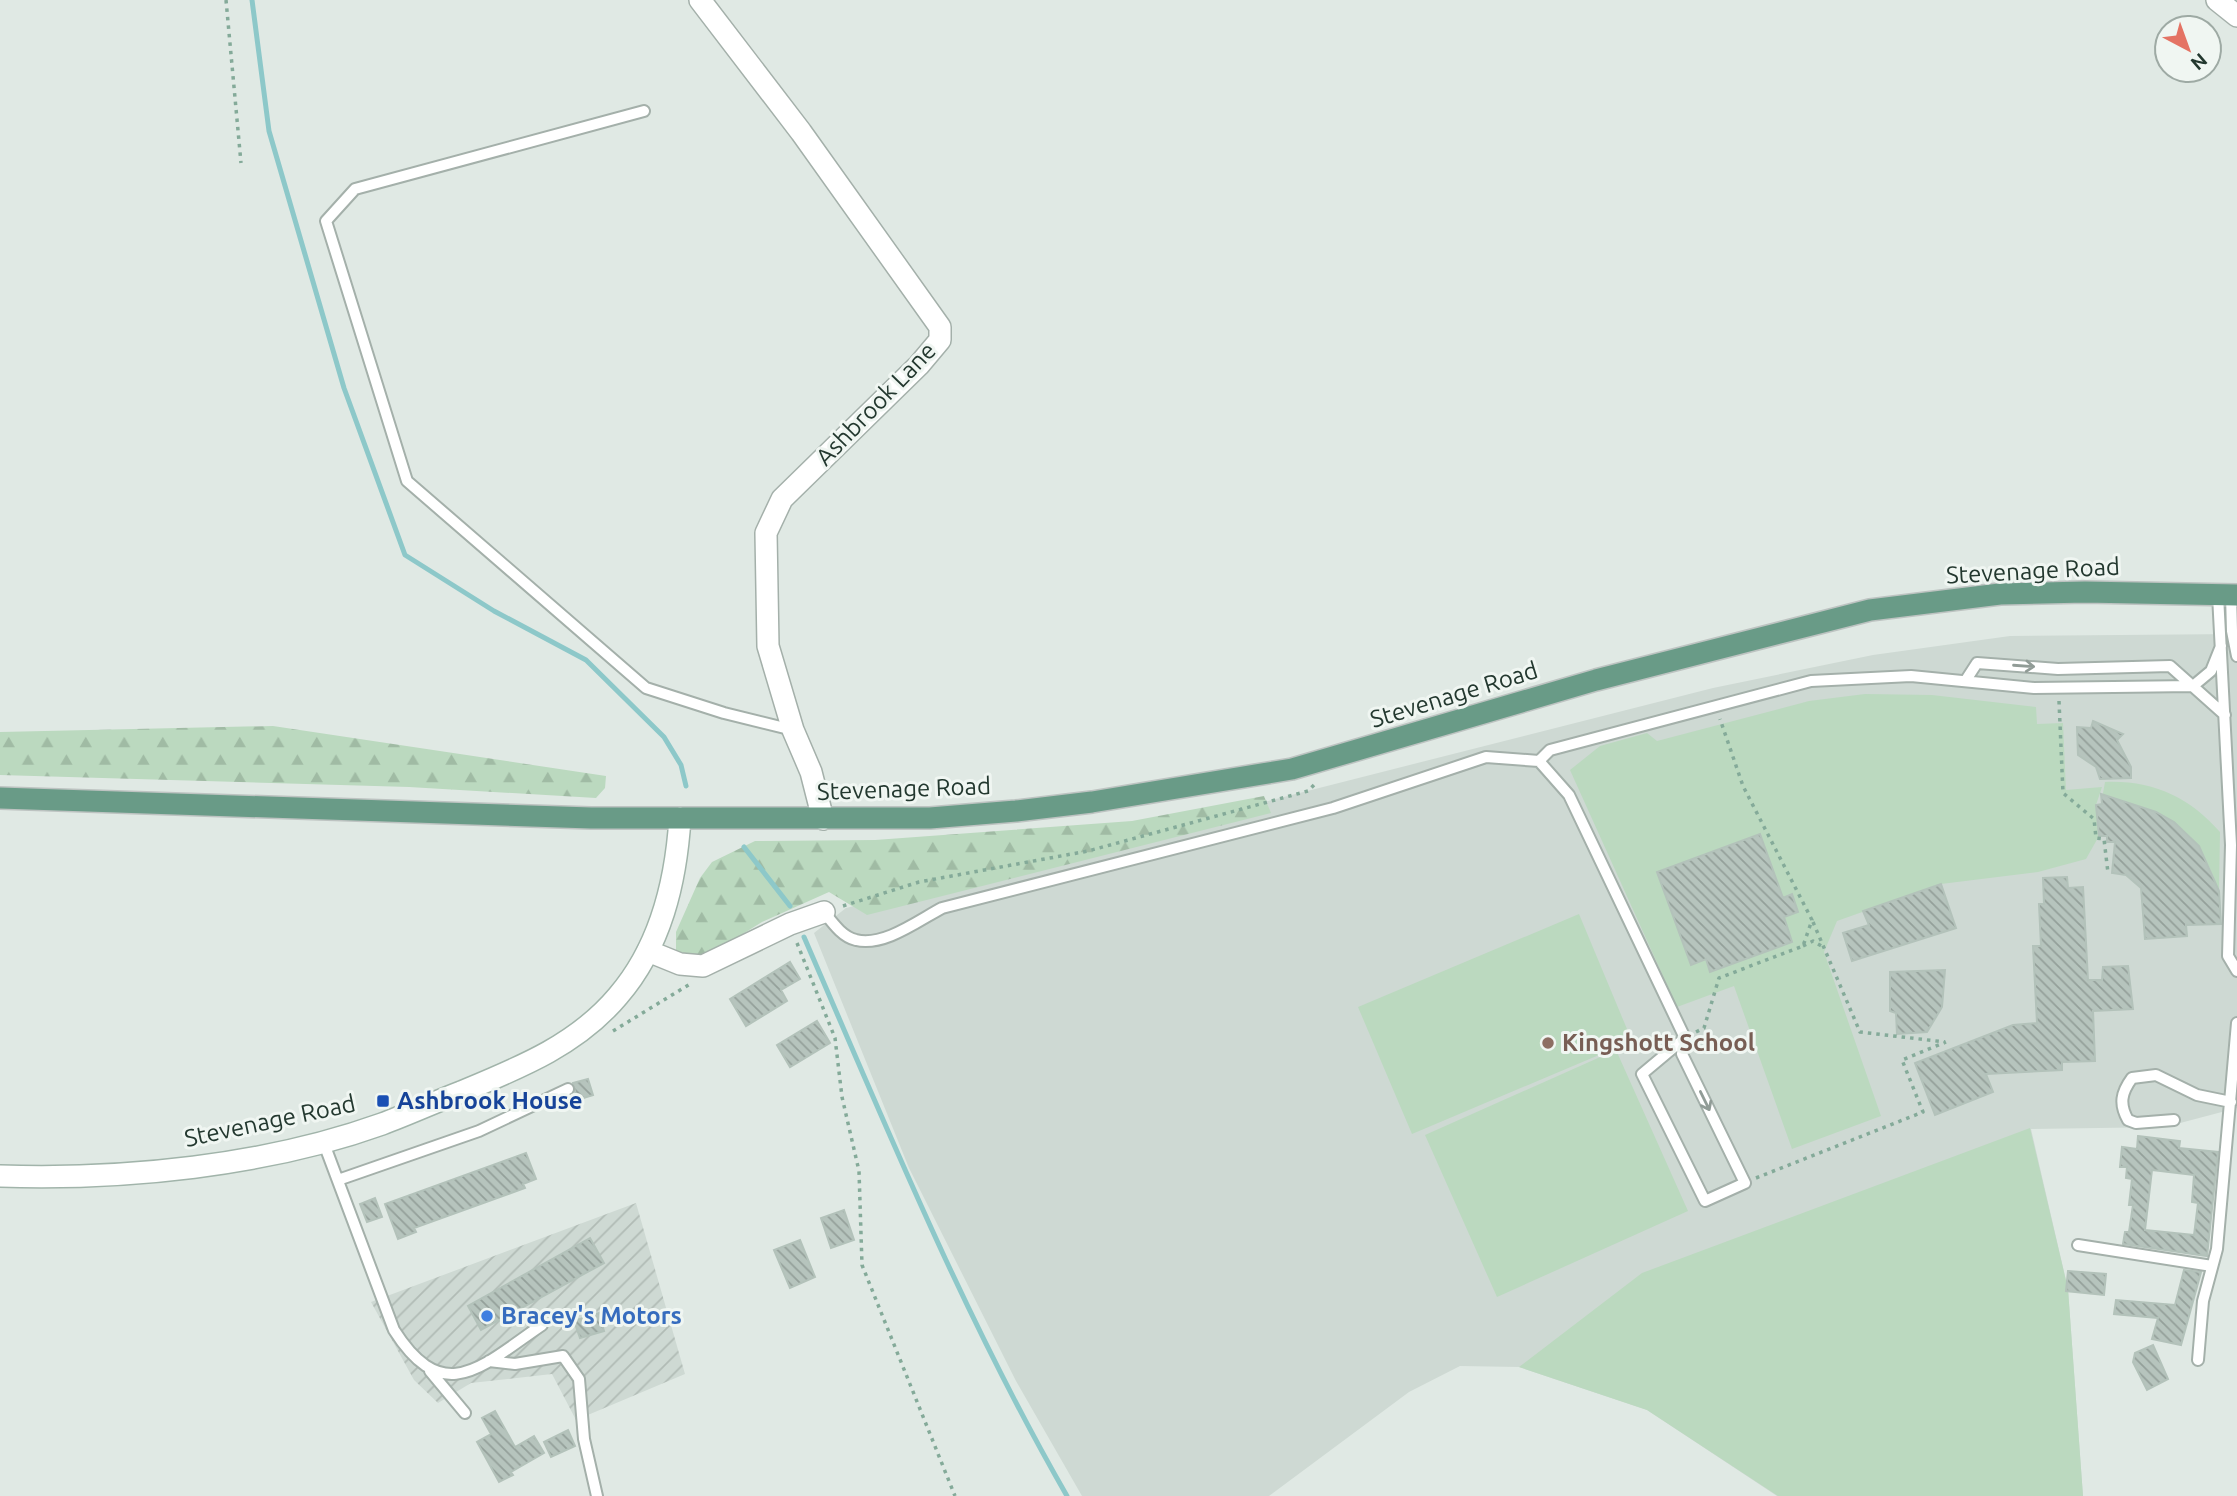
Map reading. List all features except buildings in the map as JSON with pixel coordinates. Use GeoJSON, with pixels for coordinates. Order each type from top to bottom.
{"type":"FeatureCollection","features":[{"type":"Feature","properties":{"kind":"main road","name":"Stevenage Road"},"geometry":{"type":"LineString","coordinates":[[0,799],[504,816],[823,820],[930,818],[1016,811],[1092,802],[1292,769],[1622,672],[1870,610],[2000,594],[2085,592],[2229,595]]}},
{"type":"Feature","properties":{"kind":"street","name":"Ashbrook Lane"},"geometry":{"type":"LineString","coordinates":[[701,0],[801,132],[940,327],[940,340],[919,365],[782,499],[766,533],[768,646],[793,730],[811,772],[823,820]]}},
{"type":"Feature","properties":{"kind":"street"},"geometry":{"type":"LineString","coordinates":[[2217,0],[2237,16]]}},
{"type":"Feature","properties":{"kind":"street","name":"Stevenage Road"},"geometry":{"type":"LineString","coordinates":[[0,1176],[50,1178],[136,1173],[248,1157],[323,1141],[382,1124],[558,1048],[618,995],[648,951],[668,904],[678,853],[680,818]]}},
{"type":"Feature","properties":{"kind":"street"},"geometry":{"type":"LineString","coordinates":[[648,951],[680,964],[703,966],[790,924],[824,912]]}},
{"type":"Feature","properties":{"kind":"lane"},"geometry":{"type":"LineString","coordinates":[[644,111],[355,189],[326,221],[407,481],[646,688],[724,713],[793,730]]}},
{"type":"Feature","properties":{"kind":"lane"},"geometry":{"type":"LineString","coordinates":[[2229,595],[2221,646],[2231,845],[2228,956],[2237,971]]}},
{"type":"Feature","properties":{"kind":"lane"},"geometry":{"type":"LineString","coordinates":[[2229,595],[2237,656]]}},
{"type":"Feature","properties":{"kind":"lane"},"geometry":{"type":"LineString","coordinates":[[1539,761],[1550,750],[1811,681],[1911,676],[2058,688],[2193,686],[2211,671],[2221,646]]}},
{"type":"Feature","properties":{"kind":"lane"},"geometry":{"type":"LineString","coordinates":[[1966,680],[1977,663],[2058,669],[2169,666],[2225,715]]}},
{"type":"Feature","properties":{"kind":"lane"},"geometry":{"type":"LineString","coordinates":[[2058,669],[2058,688]]}},
{"type":"Feature","properties":{"kind":"lane"},"geometry":{"type":"LineString","coordinates":[[824,912],[840,931],[857,941],[887,937],[942,908],[1333,808],[1486,757],[1539,761],[1569,795],[1685,1038],[1682,1054],[1745,1183],[1704,1201],[1642,1074],[1685,1038]]}},
{"type":"Feature","properties":{"kind":"lane"},"geometry":{"type":"LineString","coordinates":[[2198,1360],[2203,1301],[2217,1249],[2237,1023]]}},
{"type":"Feature","properties":{"kind":"lane"},"geometry":{"type":"LineString","coordinates":[[2174,1120],[2136,1123],[2128,1120],[2122,1108],[2123,1091],[2132,1078],[2156,1075],[2197,1095],[2231,1102]]}},
{"type":"Feature","properties":{"kind":"lane"},"geometry":{"type":"LineString","coordinates":[[338,1180],[480,1131],[568,1089]]}},
{"type":"Feature","properties":{"kind":"lane"},"geometry":{"type":"LineString","coordinates":[[323,1141],[394,1330],[408,1352],[428,1369],[465,1413]]}},
{"type":"Feature","properties":{"kind":"lane"},"geometry":{"type":"LineString","coordinates":[[2078,1245],[2212,1266]]}},
{"type":"Feature","properties":{"kind":"lane"},"geometry":{"type":"LineString","coordinates":[[428,1369],[448,1376],[468,1372],[542,1325]]}},
{"type":"Feature","properties":{"kind":"lane"},"geometry":{"type":"LineString","coordinates":[[489,1361],[515,1364],[563,1356],[579,1379],[584,1438],[597,1496]]}},
{"type":"Feature","properties":{"kind":"path"},"geometry":{"type":"LineString","coordinates":[[226,0],[241,163]]}},
{"type":"Feature","properties":{"kind":"path"},"geometry":{"type":"LineString","coordinates":[[2058,688],[2063,793],[2094,819],[2096,838],[2104,839],[2108,873]]}},
{"type":"Feature","properties":{"kind":"path"},"geometry":{"type":"LineString","coordinates":[[1716,705],[1743,786],[1812,920],[1860,1031],[1946,1042],[1902,1060],[1923,1112],[1745,1183]]}},
{"type":"Feature","properties":{"kind":"path"},"geometry":{"type":"LineString","coordinates":[[824,912],[919,882],[1088,851],[1308,791],[1318,782]]}},
{"type":"Feature","properties":{"kind":"path"},"geometry":{"type":"LineString","coordinates":[[1803,946],[1812,920]]}},
{"type":"Feature","properties":{"kind":"path"},"geometry":{"type":"LineString","coordinates":[[790,924],[835,1038],[842,1097],[859,1171],[862,1265],[956,1496]]}},
{"type":"Feature","properties":{"kind":"path"},"geometry":{"type":"LineString","coordinates":[[1685,1038],[1704,1028],[1719,978],[1813,941],[1823,947]]}},
{"type":"Feature","properties":{"kind":"path"},"geometry":{"type":"LineString","coordinates":[[603,1036],[695,981],[703,966]]}},
{"type":"Feature","properties":{"kind":"shaded area","name":"Kingshott School"},"geometry":{"type":"Polygon","coordinates":[[[2237,634],[2237,1108],[2165,1127],[2031,1129],[2068,1289],[2083,1496],[1777,1496],[1647,1410],[1519,1367],[1460,1366],[1409,1392],[1269,1496],[1082,1496],[1016,1381],[909,1168],[814,933],[846,908],[1713,688],[1873,655],[2010,636],[2237,634]]]}},
{"type":"Feature","properties":{"kind":"shaded area"},"geometry":{"type":"Polygon","coordinates":[[[636,1203],[685,1374],[576,1420],[552,1374],[471,1383],[438,1403],[414,1380],[371,1302],[636,1203]]]}},
{"type":"Feature","properties":{"kind":"green space"},"geometry":{"type":"Polygon","coordinates":[[[1865,694],[1932,695],[2036,707],[2037,724],[2063,723],[2066,790],[2102,787],[2096,805],[2099,836],[2086,859],[2038,872],[1941,884],[1837,921],[1824,952],[1881,1116],[1792,1149],[1734,986],[1677,1007],[1570,770],[1600,746],[1647,733],[1657,741],[1809,701],[1865,694]]]}},
{"type":"Feature","properties":{"kind":"green space"},"geometry":{"type":"Polygon","coordinates":[[[273,726],[606,776],[605,788],[596,798],[409,787],[0,775],[0,732],[273,726]]]}},
{"type":"Feature","properties":{"kind":"green space"},"geometry":{"type":"Polygon","coordinates":[[[2105,782],[2139,784],[2169,793],[2196,809],[2208,820],[2220,832],[2219,891],[2210,868],[2191,838],[2167,821],[2152,815],[2111,803],[2101,804],[2105,782]]]}},
{"type":"Feature","properties":{"kind":"green space"},"geometry":{"type":"Polygon","coordinates":[[[1264,796],[1271,813],[867,915],[829,892],[762,922],[704,958],[676,951],[676,932],[700,878],[712,862],[755,841],[875,840],[1132,821],[1264,796]]]}},
{"type":"Feature","properties":{"kind":"green space"},"geometry":{"type":"Polygon","coordinates":[[[1579,914],[1632,1041],[1412,1134],[1358,1007],[1579,914]]]}},
{"type":"Feature","properties":{"kind":"green space"},"geometry":{"type":"Polygon","coordinates":[[[1616,1050],[1688,1211],[1497,1297],[1425,1135],[1616,1050]]]}},
{"type":"Feature","properties":{"kind":"green space"},"geometry":{"type":"Polygon","coordinates":[[[2030,1128],[2068,1289],[2083,1496],[1778,1496],[1647,1410],[1519,1367],[1642,1273],[2030,1128]]]}},
{"type":"Feature","properties":{"kind":"waterway"},"geometry":{"type":"LineString","coordinates":[[252,0],[269,131],[344,388],[405,555],[494,611],[586,660],[664,737],[681,765],[686,786]]}},
{"type":"Feature","properties":{"kind":"waterway"},"geometry":{"type":"LineString","coordinates":[[744,847],[790,906]]}},
{"type":"Feature","properties":{"kind":"waterway"},"geometry":{"type":"LineString","coordinates":[[804,937],[960,1290],[1029,1428],[1067,1496]]}},
{"type":"Feature","properties":{"kind":"place","name":"Kingshott School"},"geometry":{"type":"Point","coordinates":[1548,1043]}},
{"type":"Feature","properties":{"kind":"place","name":"Ashbrook House"},"geometry":{"type":"Point","coordinates":[383,1101]}},
{"type":"Feature","properties":{"kind":"place","name":"Bracey's Motors"},"geometry":{"type":"Point","coordinates":[487,1316]}}]}
